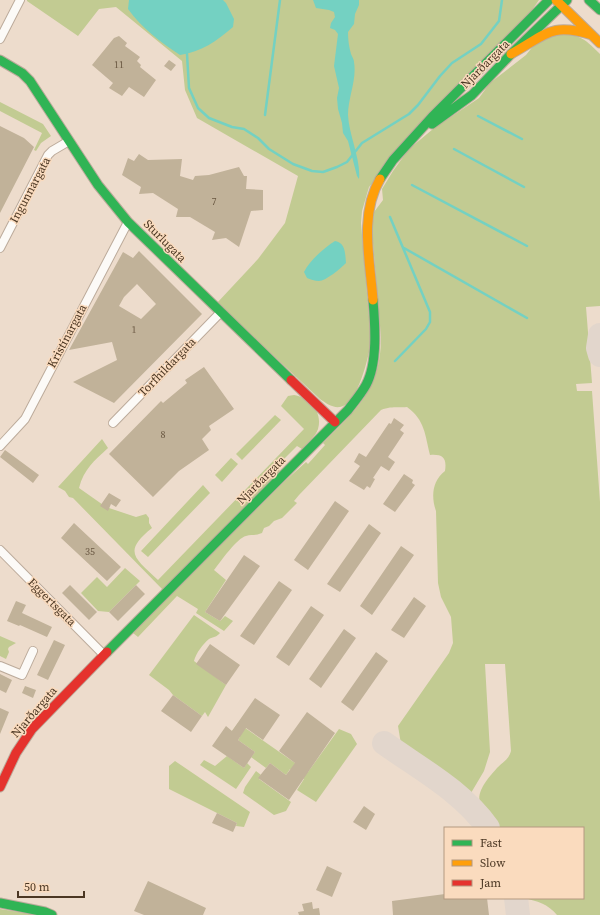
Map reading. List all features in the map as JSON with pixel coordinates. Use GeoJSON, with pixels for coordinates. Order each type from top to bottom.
{"type":"FeatureCollection","features":[{"type":"Feature","properties":{"kind":"main road","name":"Njarðargata"},"geometry":{"type":"LineString","coordinates":[[0,787],[16,753],[32,729],[104,654],[348,410],[362,391],[372,372],[374,362],[375,324],[367,229],[368,214],[371,200],[381,177],[442,105],[549,0]]}},
{"type":"Feature","properties":{"kind":"main road"},"geometry":{"type":"LineString","coordinates":[[589,0],[600,10]]}},
{"type":"Feature","properties":{"kind":"main road","name":"Njarðargata"},"geometry":{"type":"LineString","coordinates":[[414,138],[472,95],[562,2]]}},
{"type":"Feature","properties":{"kind":"main road"},"geometry":{"type":"LineString","coordinates":[[562,2],[600,43]]}},
{"type":"Feature","properties":{"kind":"main road"},"geometry":{"type":"LineString","coordinates":[[511,54],[524,48],[540,35],[554,30],[572,29],[592,34]]}},
{"type":"Feature","properties":{"kind":"main road","name":"Sturlugata"},"geometry":{"type":"LineString","coordinates":[[0,60],[22,73],[30,81],[98,185],[128,222],[336,422]]}},
{"type":"Feature","properties":{"kind":"main road"},"geometry":{"type":"LineString","coordinates":[[0,903],[45,912],[52,915]]}},
{"type":"Feature","properties":{"kind":"street"},"geometry":{"type":"LineString","coordinates":[[0,38],[20,0]]}},
{"type":"Feature","properties":{"kind":"street","name":"Ingunnargata"},"geometry":{"type":"LineString","coordinates":[[0,248],[48,155],[52,151],[70,141]]}},
{"type":"Feature","properties":{"kind":"street","name":"Kristínargata"},"geometry":{"type":"LineString","coordinates":[[0,446],[25,419],[128,222]]}},
{"type":"Feature","properties":{"kind":"street","name":"Torfhildargata"},"geometry":{"type":"LineString","coordinates":[[113,423],[221,312]]}},
{"type":"Feature","properties":{"kind":"street","name":"Eggertsgata"},"geometry":{"type":"LineString","coordinates":[[0,550],[104,654]]}},
{"type":"Feature","properties":{"kind":"street"},"geometry":{"type":"LineString","coordinates":[[0,666],[22,675],[33,651]]}},
{"type":"Feature","properties":{"kind":"green space"},"geometry":{"type":"Polygon","coordinates":[[[27,0],[539,0],[532,10],[369,187],[362,211],[361,223],[371,341],[362,378],[352,398],[346,404],[340,407],[334,407],[320,399],[217,303],[258,259],[285,223],[298,176],[197,118],[185,90],[182,61],[116,7],[99,9],[78,36],[27,0]]]}},
{"type":"Feature","properties":{"kind":"green space"},"geometry":{"type":"Polygon","coordinates":[[[555,34],[575,36],[589,43],[600,54],[600,306],[586,307],[592,383],[576,384],[577,391],[592,391],[600,502],[600,915],[557,915],[550,908],[528,899],[584,899],[584,827],[497,827],[481,806],[479,798],[484,784],[507,758],[511,751],[505,664],[485,664],[490,752],[484,771],[471,793],[401,744],[398,726],[449,653],[453,643],[451,617],[441,597],[438,583],[436,511],[433,500],[435,484],[445,471],[445,460],[438,455],[430,455],[421,423],[413,412],[407,407],[381,410],[299,495],[294,501],[297,503],[282,518],[274,521],[269,526],[264,528],[262,533],[248,535],[242,538],[229,550],[214,570],[226,580],[205,612],[220,621],[225,616],[233,621],[224,631],[196,613],[198,609],[177,596],[138,637],[133,633],[285,481],[306,462],[308,464],[325,445],[323,443],[365,397],[377,371],[380,355],[381,337],[372,231],[374,212],[383,200],[382,189],[409,149],[433,129],[479,98],[490,83],[526,55],[538,40],[555,34]]]}},
{"type":"Feature","properties":{"kind":"green space"},"geometry":{"type":"Polygon","coordinates":[[[0,102],[43,124],[51,136],[41,143],[36,151],[34,150],[42,133],[0,111],[0,102]]]}},
{"type":"Feature","properties":{"kind":"green space"},"geometry":{"type":"Polygon","coordinates":[[[294,395],[305,399],[317,412],[319,423],[315,434],[302,449],[297,446],[276,467],[280,471],[163,590],[73,498],[69,497],[65,491],[58,487],[102,439],[108,448],[87,470],[79,488],[106,507],[136,517],[146,514],[152,528],[137,543],[135,555],[143,566],[158,580],[304,429],[281,406],[288,396],[294,395]]]}},
{"type":"Feature","properties":{"kind":"green space"},"geometry":{"type":"Polygon","coordinates":[[[275,415],[281,420],[242,460],[236,454],[275,415]]]}},
{"type":"Feature","properties":{"kind":"green space"},"geometry":{"type":"Polygon","coordinates":[[[231,458],[238,464],[222,482],[215,475],[231,458]]]}},
{"type":"Feature","properties":{"kind":"green space"},"geometry":{"type":"Polygon","coordinates":[[[203,485],[210,493],[148,557],[141,551],[203,485]]]}},
{"type":"Feature","properties":{"kind":"green space"},"geometry":{"type":"Polygon","coordinates":[[[125,568],[140,581],[109,612],[98,611],[81,593],[97,577],[107,587],[125,568]]]}},
{"type":"Feature","properties":{"kind":"green space"},"geometry":{"type":"Polygon","coordinates":[[[194,615],[220,633],[204,643],[194,661],[226,685],[208,717],[205,712],[202,716],[149,675],[194,615]]]}},
{"type":"Feature","properties":{"kind":"green space"},"geometry":{"type":"Polygon","coordinates":[[[0,636],[16,643],[9,647],[9,652],[6,659],[0,656],[0,636]]]}},
{"type":"Feature","properties":{"kind":"green space"},"geometry":{"type":"Polygon","coordinates":[[[238,723],[308,772],[339,729],[351,734],[357,744],[316,802],[297,790],[304,779],[290,769],[286,775],[270,763],[266,768],[251,757],[255,752],[238,740],[240,737],[232,731],[238,723]]]}},
{"type":"Feature","properties":{"kind":"green space"},"geometry":{"type":"Polygon","coordinates":[[[227,756],[244,768],[247,763],[251,767],[236,789],[200,765],[204,760],[215,766],[227,756]]]}},
{"type":"Feature","properties":{"kind":"green space"},"geometry":{"type":"Polygon","coordinates":[[[175,761],[250,812],[244,827],[236,826],[237,823],[169,789],[169,766],[175,761]]]}},
{"type":"Feature","properties":{"kind":"green space"},"geometry":{"type":"Polygon","coordinates":[[[256,771],[261,775],[259,779],[291,802],[286,811],[274,815],[243,793],[245,787],[256,771]]]}},
{"type":"Feature","properties":{"kind":"green space"},"geometry":{"type":"Polygon","coordinates":[[[0,909],[37,915],[0,915],[0,909]]]}},
{"type":"Feature","properties":{"kind":"water"},"geometry":{"type":"Polygon","coordinates":[[[129,0],[223,0],[234,19],[233,27],[221,37],[202,49],[180,55],[158,40],[139,22],[128,9],[129,0]]]}},
{"type":"Feature","properties":{"kind":"water"},"geometry":{"type":"Polygon","coordinates":[[[313,0],[359,0],[354,24],[348,32],[349,46],[354,60],[355,69],[348,115],[350,131],[357,155],[359,179],[348,141],[343,133],[338,109],[337,98],[339,88],[334,66],[338,34],[335,30],[330,28],[335,17],[334,12],[316,8],[313,0]]]}},
{"type":"Feature","properties":{"kind":"water"},"geometry":{"type":"Polygon","coordinates":[[[335,241],[339,242],[343,246],[346,263],[325,279],[316,281],[307,278],[304,272],[310,263],[335,241]]]}},
{"type":"Feature","properties":{"kind":"building"},"geometry":{"type":"Polygon","coordinates":[[[119,36],[127,43],[125,46],[140,57],[137,61],[141,65],[140,67],[156,80],[144,97],[129,87],[122,96],[109,88],[113,83],[92,65],[114,38],[119,36]]]}},
{"type":"Feature","properties":{"kind":"building"},"geometry":{"type":"Polygon","coordinates":[[[169,60],[176,65],[171,71],[164,66],[169,60]]]}},
{"type":"Feature","properties":{"kind":"building"},"geometry":{"type":"Polygon","coordinates":[[[0,126],[24,138],[34,147],[0,213],[0,126]]]}},
{"type":"Feature","properties":{"kind":"building"},"geometry":{"type":"Polygon","coordinates":[[[139,154],[148,160],[182,159],[180,176],[193,180],[195,176],[209,175],[239,167],[244,176],[247,176],[246,189],[263,190],[263,210],[251,211],[239,247],[226,238],[212,240],[215,232],[190,217],[176,217],[178,209],[153,193],[139,194],[141,187],[122,175],[128,158],[134,161],[139,154]]]}},
{"type":"Feature","properties":{"kind":"building"},"geometry":{"type":"Polygon","coordinates":[[[139,251],[202,314],[114,403],[73,382],[117,360],[112,342],[69,350],[123,252],[133,258],[139,251]],[[137,284],[124,297],[119,306],[141,319],[156,304],[137,284]]]}},
{"type":"Feature","properties":{"kind":"building"},"geometry":{"type":"Polygon","coordinates":[[[204,367],[234,409],[209,426],[211,430],[202,439],[209,450],[179,471],[153,497],[109,454],[161,401],[163,403],[187,383],[185,380],[204,367]]]}},
{"type":"Feature","properties":{"kind":"building"},"geometry":{"type":"Polygon","coordinates":[[[394,418],[404,425],[400,430],[404,433],[388,457],[395,462],[389,471],[381,466],[373,478],[375,479],[370,488],[367,486],[364,490],[349,481],[360,466],[354,462],[359,453],[366,457],[394,418]]]}},
{"type":"Feature","properties":{"kind":"building"},"geometry":{"type":"Polygon","coordinates":[[[5,450],[39,475],[33,483],[0,457],[5,450]]]}},
{"type":"Feature","properties":{"kind":"building"},"geometry":{"type":"Polygon","coordinates":[[[404,474],[413,480],[412,483],[415,485],[395,512],[383,504],[404,474]]]}},
{"type":"Feature","properties":{"kind":"building"},"geometry":{"type":"Polygon","coordinates":[[[109,493],[121,500],[116,507],[111,504],[108,511],[100,506],[109,493]]]}},
{"type":"Feature","properties":{"kind":"building"},"geometry":{"type":"Polygon","coordinates":[[[335,501],[349,511],[308,570],[294,560],[335,501]]]}},
{"type":"Feature","properties":{"kind":"building"},"geometry":{"type":"Polygon","coordinates":[[[74,523],[121,567],[107,581],[61,538],[74,523]]]}},
{"type":"Feature","properties":{"kind":"building"},"geometry":{"type":"Polygon","coordinates":[[[369,524],[381,533],[340,592],[327,584],[369,524]]]}},
{"type":"Feature","properties":{"kind":"building"},"geometry":{"type":"Polygon","coordinates":[[[401,546],[414,555],[372,615],[360,606],[401,546]]]}},
{"type":"Feature","properties":{"kind":"building"},"geometry":{"type":"Polygon","coordinates":[[[244,555],[260,566],[220,621],[205,612],[244,555]]]}},
{"type":"Feature","properties":{"kind":"building"},"geometry":{"type":"Polygon","coordinates":[[[279,581],[292,590],[254,645],[240,636],[279,581]]]}},
{"type":"Feature","properties":{"kind":"building"},"geometry":{"type":"Polygon","coordinates":[[[70,585],[97,612],[89,620],[62,593],[70,585]]]}},
{"type":"Feature","properties":{"kind":"building"},"geometry":{"type":"Polygon","coordinates":[[[136,585],[145,594],[118,621],[109,612],[136,585]]]}},
{"type":"Feature","properties":{"kind":"building"},"geometry":{"type":"Polygon","coordinates":[[[414,597],[426,606],[404,638],[391,630],[414,597]]]}},
{"type":"Feature","properties":{"kind":"building"},"geometry":{"type":"Polygon","coordinates":[[[16,601],[26,605],[22,613],[52,627],[47,637],[7,621],[16,601]]]}},
{"type":"Feature","properties":{"kind":"building"},"geometry":{"type":"Polygon","coordinates":[[[311,606],[324,615],[289,666],[276,657],[311,606]]]}},
{"type":"Feature","properties":{"kind":"building"},"geometry":{"type":"Polygon","coordinates":[[[344,629],[356,638],[321,688],[309,679],[344,629]]]}},
{"type":"Feature","properties":{"kind":"building"},"geometry":{"type":"Polygon","coordinates":[[[54,640],[65,645],[48,680],[37,675],[54,640]]]}},
{"type":"Feature","properties":{"kind":"building"},"geometry":{"type":"Polygon","coordinates":[[[210,644],[240,665],[226,685],[196,664],[210,644]]]}},
{"type":"Feature","properties":{"kind":"building"},"geometry":{"type":"Polygon","coordinates":[[[376,652],[388,661],[353,711],[341,702],[376,652]]]}},
{"type":"Feature","properties":{"kind":"building"},"geometry":{"type":"Polygon","coordinates":[[[0,674],[12,680],[6,693],[0,690],[0,674]]]}},
{"type":"Feature","properties":{"kind":"building"},"geometry":{"type":"Polygon","coordinates":[[[25,686],[36,690],[33,698],[22,693],[25,686]]]}},
{"type":"Feature","properties":{"kind":"building"},"geometry":{"type":"Polygon","coordinates":[[[173,695],[202,716],[191,732],[161,711],[173,695]]]}},
{"type":"Feature","properties":{"kind":"building"},"geometry":{"type":"Polygon","coordinates":[[[255,698],[280,715],[263,740],[246,728],[238,740],[255,752],[244,768],[212,746],[226,726],[232,731],[255,698]]]}},
{"type":"Feature","properties":{"kind":"building"},"geometry":{"type":"Polygon","coordinates":[[[0,708],[9,712],[0,734],[0,708]]]}},
{"type":"Feature","properties":{"kind":"building"},"geometry":{"type":"Polygon","coordinates":[[[307,712],[335,733],[289,800],[258,778],[270,763],[286,775],[295,763],[279,751],[307,712]]]}},
{"type":"Feature","properties":{"kind":"building"},"geometry":{"type":"Polygon","coordinates":[[[364,806],[375,814],[366,830],[353,822],[364,806]]]}},
{"type":"Feature","properties":{"kind":"building"},"geometry":{"type":"Polygon","coordinates":[[[217,813],[237,823],[233,832],[212,823],[217,813]]]}},
{"type":"Feature","properties":{"kind":"building"},"geometry":{"type":"Polygon","coordinates":[[[327,866],[342,873],[332,897],[316,890],[327,866]]]}},
{"type":"Feature","properties":{"kind":"building"},"geometry":{"type":"Polygon","coordinates":[[[148,881],[206,908],[203,915],[144,915],[134,911],[148,881]]]}},
{"type":"Feature","properties":{"kind":"building"},"geometry":{"type":"Polygon","coordinates":[[[444,894],[444,899],[487,899],[489,915],[393,915],[392,901],[444,894]]]}},
{"type":"Feature","properties":{"kind":"building"},"geometry":{"type":"Polygon","coordinates":[[[312,902],[313,909],[319,908],[320,915],[299,915],[298,912],[304,911],[302,904],[312,902]]]}},
{"type":"Feature","properties":{"kind":"waterway"},"geometry":{"type":"LineString","coordinates":[[265,115],[280,0]]}},
{"type":"Feature","properties":{"kind":"waterway"},"geometry":{"type":"LineString","coordinates":[[187,54],[189,88],[198,108],[209,118],[232,127],[244,129],[258,138],[269,149],[293,164],[312,171],[323,172],[347,162],[362,143],[409,114],[452,63],[481,44],[499,21],[502,0]]}},
{"type":"Feature","properties":{"kind":"waterway"},"geometry":{"type":"LineString","coordinates":[[478,116],[522,139]]}},
{"type":"Feature","properties":{"kind":"waterway"},"geometry":{"type":"LineString","coordinates":[[454,149],[524,187]]}},
{"type":"Feature","properties":{"kind":"waterway"},"geometry":{"type":"LineString","coordinates":[[412,185],[527,246]]}},
{"type":"Feature","properties":{"kind":"waterway"},"geometry":{"type":"LineString","coordinates":[[390,217],[430,312],[430,322],[426,329],[395,361]]}},
{"type":"Feature","properties":{"kind":"waterway"},"geometry":{"type":"LineString","coordinates":[[404,248],[527,318]]}},
{"type":"Feature","properties":{"kind":"taxiway"},"geometry":{"type":"LineString","coordinates":[[600,335],[598,348],[600,355]]}},
{"type":"Feature","properties":{"kind":"taxiway"},"geometry":{"type":"LineString","coordinates":[[384,743],[440,781],[466,803],[487,827]]}},
{"type":"Feature","properties":{"kind":"taxiway"},"geometry":{"type":"LineString","coordinates":[[516,899],[518,915]]}},
{"type":"Feature","properties":{"kind":"traffic: fast"},"geometry":{"type":"LineString","coordinates":[[380,179],[393,160],[432,117],[549,0]]}},
{"type":"Feature","properties":{"kind":"traffic: fast"},"geometry":{"type":"LineString","coordinates":[[432,124],[472,95],[511,54],[567,0]]}},
{"type":"Feature","properties":{"kind":"traffic: fast"},"geometry":{"type":"LineString","coordinates":[[589,0],[600,10]]}},
{"type":"Feature","properties":{"kind":"traffic: fast"},"geometry":{"type":"LineString","coordinates":[[0,60],[22,73],[30,81],[98,185],[128,222],[291,380]]}},
{"type":"Feature","properties":{"kind":"traffic: fast"},"geometry":{"type":"LineString","coordinates":[[107,652],[348,410],[366,385],[370,376],[375,343],[373,300]]}},
{"type":"Feature","properties":{"kind":"traffic: fast"},"geometry":{"type":"LineString","coordinates":[[0,903],[45,912],[52,915]]}},
{"type":"Feature","properties":{"kind":"traffic: slow"},"geometry":{"type":"LineString","coordinates":[[556,0],[600,43]]}},
{"type":"Feature","properties":{"kind":"traffic: slow"},"geometry":{"type":"LineString","coordinates":[[511,54],[541,36],[557,30],[578,31],[592,35]]}},
{"type":"Feature","properties":{"kind":"traffic: slow"},"geometry":{"type":"LineString","coordinates":[[373,300],[368,254],[368,223],[370,207],[380,179]]}},
{"type":"Feature","properties":{"kind":"traffic: jam"},"geometry":{"type":"LineString","coordinates":[[291,380],[335,422]]}},
{"type":"Feature","properties":{"kind":"traffic: jam"},"geometry":{"type":"LineString","coordinates":[[0,787],[16,753],[32,729],[107,652]]}}]}
